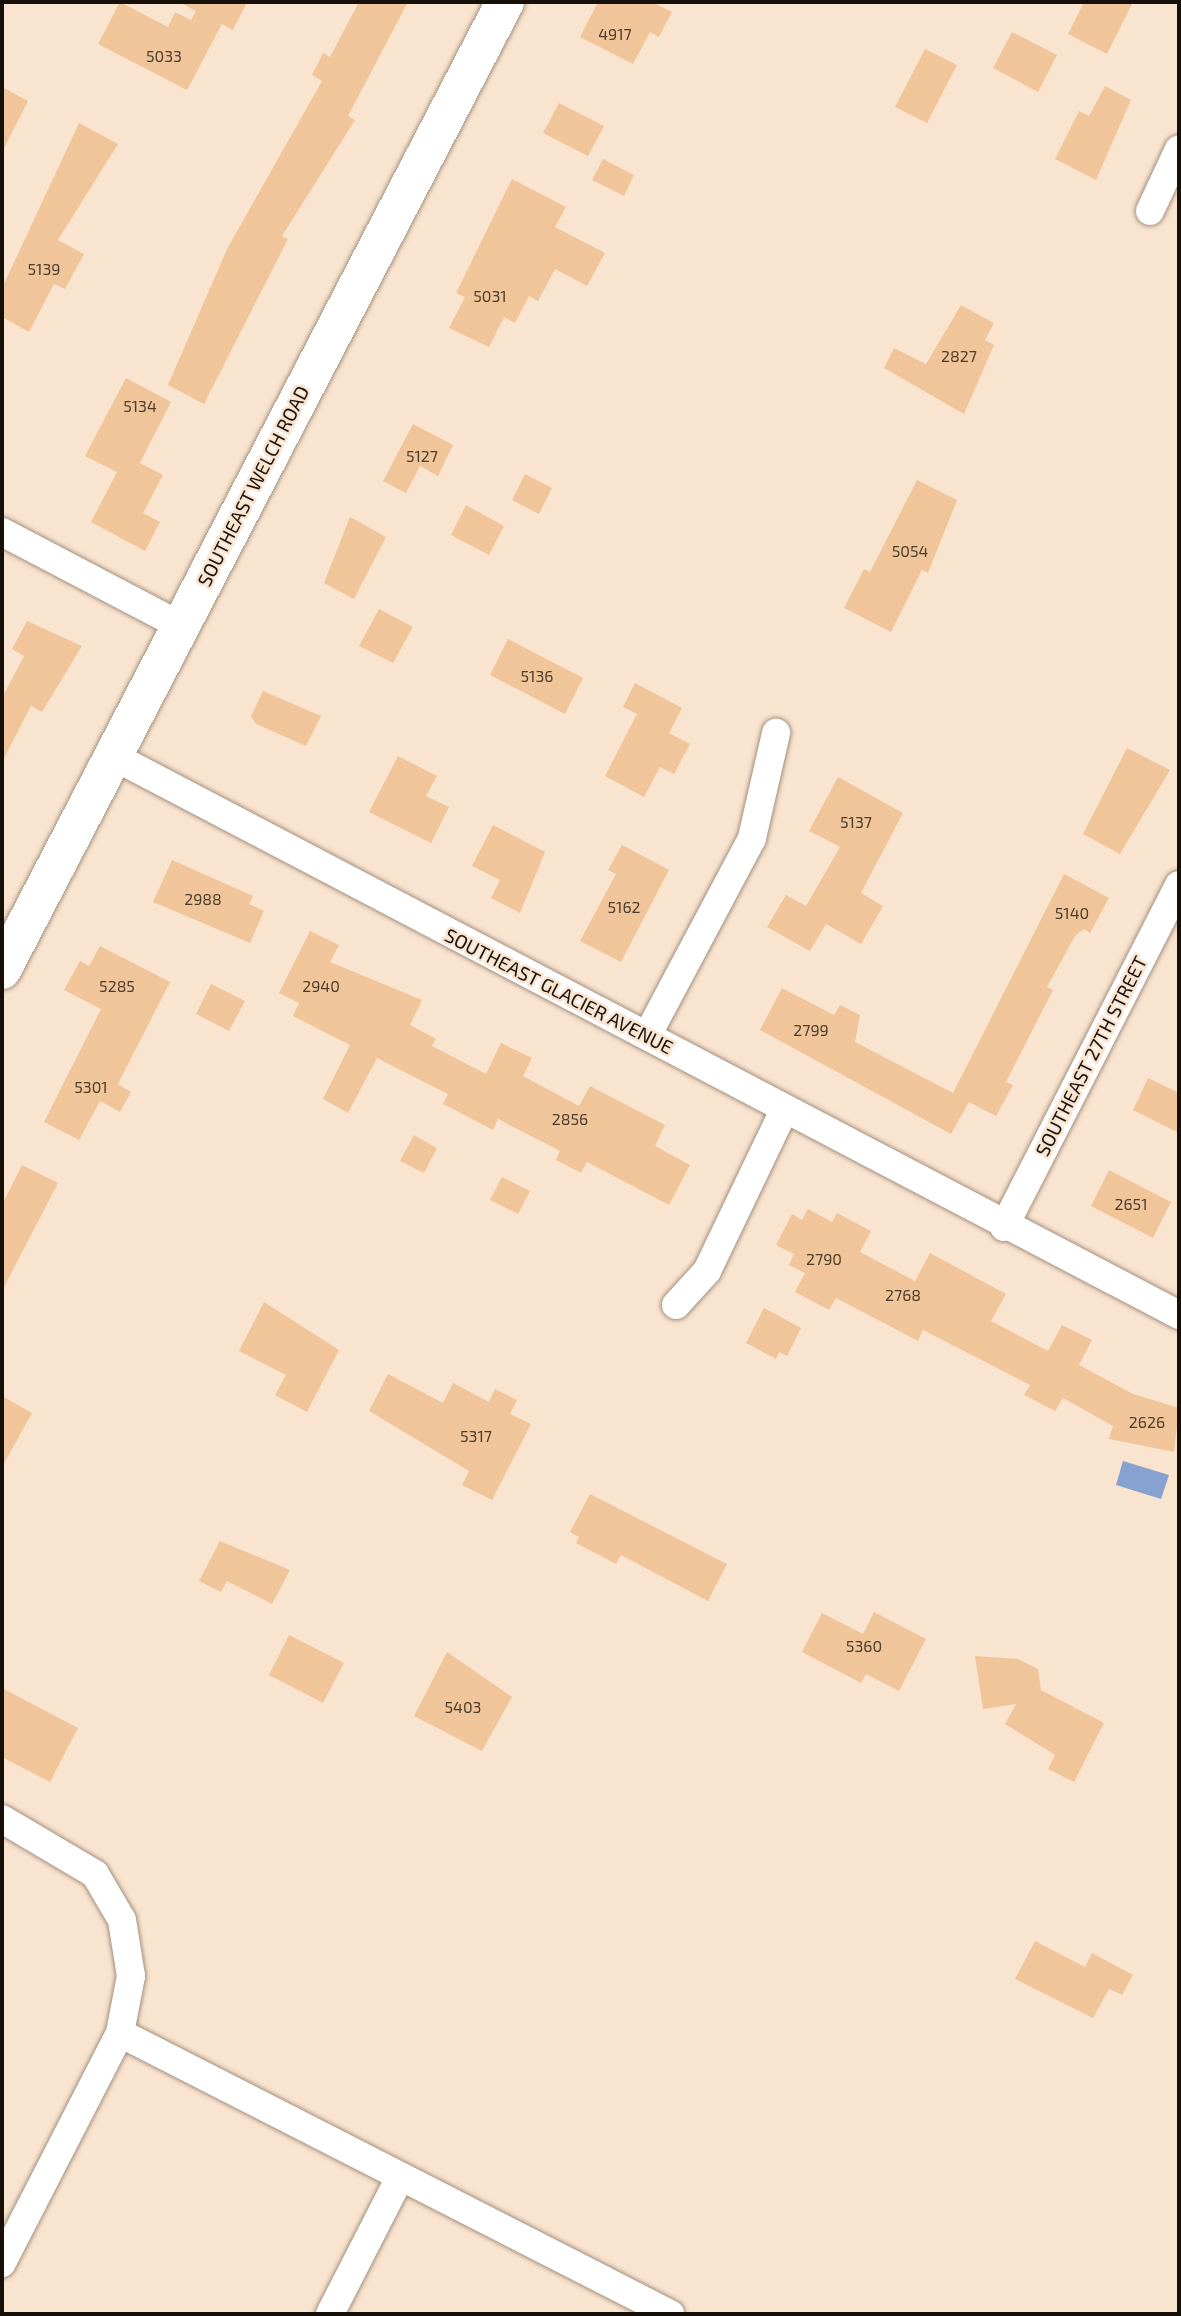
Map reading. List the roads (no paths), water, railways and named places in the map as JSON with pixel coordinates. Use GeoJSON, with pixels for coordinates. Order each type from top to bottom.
{"type":"FeatureCollection","features":[{"type":"Feature","properties":{"kind":"street","name":"SOUTHEAST WELCH ROAD"},"geometry":{"type":"LineString","coordinates":[[2,970],[505,2]]}},
{"type":"Feature","properties":{"kind":"street"},"geometry":{"type":"LineString","coordinates":[[1150,211],[1179,149]]}},
{"type":"Feature","properties":{"kind":"street"},"geometry":{"type":"LineString","coordinates":[[2,532],[181,626]]}},
{"type":"Feature","properties":{"kind":"street"},"geometry":{"type":"LineString","coordinates":[[648,1034],[752,838],[775,733]]}},
{"type":"Feature","properties":{"kind":"street","name":"SOUTHEAST GLACIER AVENUE"},"geometry":{"type":"LineString","coordinates":[[113,756],[348,874],[437,930],[648,1034],[1004,1227],[1179,1315]]}},
{"type":"Feature","properties":{"kind":"street","name":"SOUTHEAST 27TH STREET"},"geometry":{"type":"LineString","coordinates":[[1004,1227],[1179,885]]}},
{"type":"Feature","properties":{"kind":"street"},"geometry":{"type":"LineString","coordinates":[[676,1305],[707,1271],[784,1110]]}},
{"type":"Feature","properties":{"kind":"street"},"geometry":{"type":"LineString","coordinates":[[2,1819],[69,1855],[111,1896],[131,1976],[120,2034],[2,2263]]}},
{"type":"Feature","properties":{"kind":"street"},"geometry":{"type":"LineString","coordinates":[[120,2034],[670,2314]]}},
{"type":"Feature","properties":{"kind":"street"},"geometry":{"type":"LineString","coordinates":[[330,2314],[400,2177]]}},
{"type":"Feature","properties":{"kind":"water"},"geometry":{"type":"Polygon","coordinates":[[[1123,1461],[1169,1475],[1161,1499],[1116,1485],[1123,1461]]]}}]}
